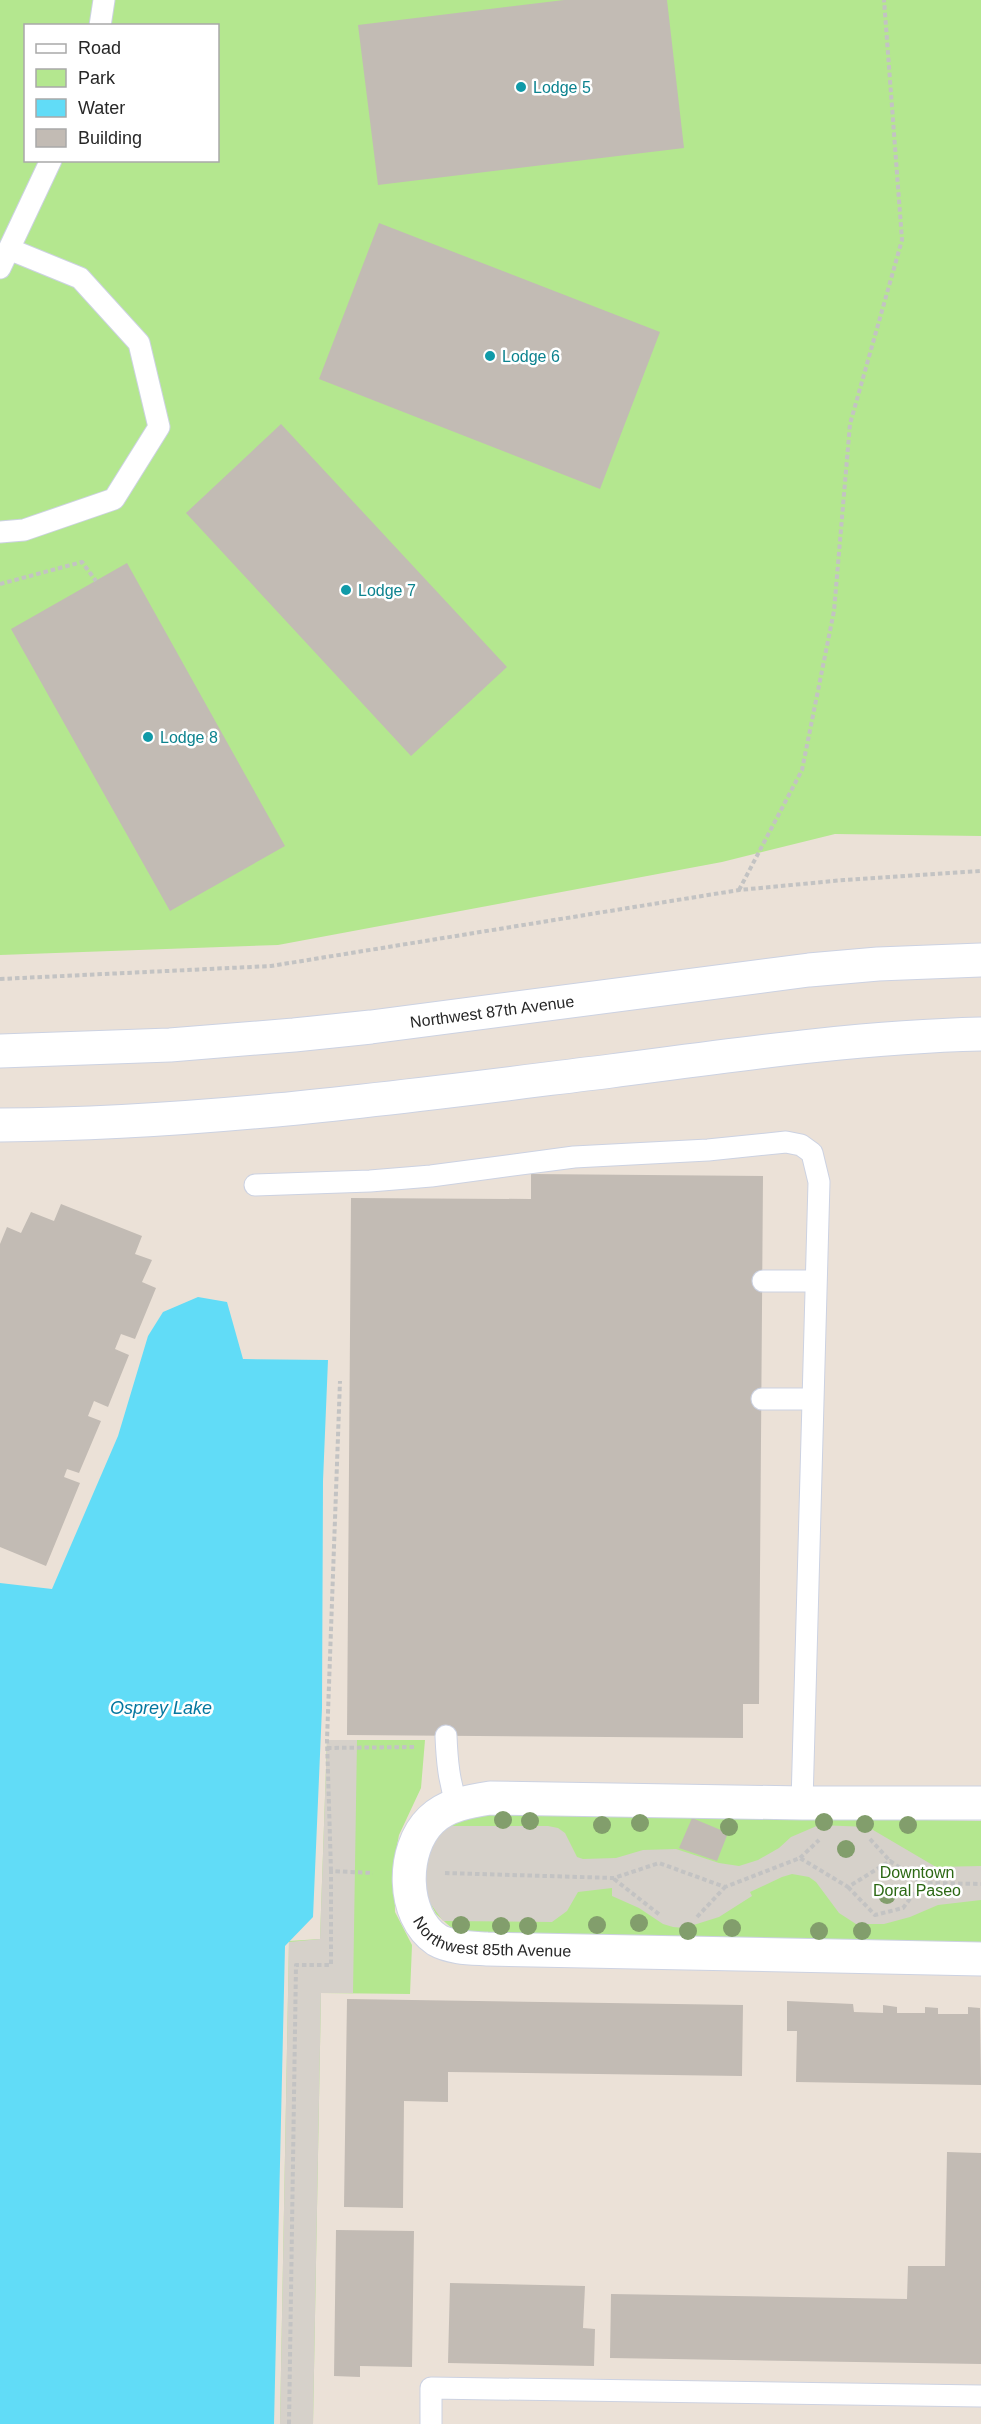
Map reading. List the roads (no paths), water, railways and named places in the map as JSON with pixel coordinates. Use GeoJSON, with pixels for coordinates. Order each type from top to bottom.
{"type":"FeatureCollection","features":[{"type":"Feature","properties":{"kind":"main road","name":"Northwest 87th Avenue"},"geometry":{"type":"LineString","coordinates":[[0,1052],[170,1045],[294,1035],[809,970],[878,964],[981,960]]}},
{"type":"Feature","properties":{"kind":"main road"},"geometry":{"type":"LineString","coordinates":[[0,1125],[140,1121],[333,1106],[801,1047],[914,1037],[981,1034]]}},
{"type":"Feature","properties":{"kind":"main road","name":"Northwest 85th Avenue"},"geometry":{"type":"LineString","coordinates":[[981,1803],[802,1803],[490,1798],[443,1811],[421,1830],[412,1852],[409,1874],[417,1915],[427,1932],[440,1941],[487,1949],[981,1959]]}},
{"type":"Feature","properties":{"kind":"lane"},"geometry":{"type":"LineString","coordinates":[[100,24],[104,0]]}},
{"type":"Feature","properties":{"kind":"lane"},"geometry":{"type":"LineString","coordinates":[[0,532],[24,530],[114,499],[159,427],[139,343],[80,278],[4,258],[50,162]]}},
{"type":"Feature","properties":{"kind":"lane"},"geometry":{"type":"LineString","coordinates":[[255,1185],[370,1181],[431,1176],[574,1157],[708,1150],[786,1142],[801,1145],[812,1153],[819,1182],[802,1803]]}},
{"type":"Feature","properties":{"kind":"lane"},"geometry":{"type":"LineString","coordinates":[[763,1281],[816,1281]]}},
{"type":"Feature","properties":{"kind":"lane"},"geometry":{"type":"LineString","coordinates":[[762,1399],[813,1399]]}},
{"type":"Feature","properties":{"kind":"lane"},"geometry":{"type":"LineString","coordinates":[[446,1736],[447,1767],[458,1805]]}},
{"type":"Feature","properties":{"kind":"lane"},"geometry":{"type":"LineString","coordinates":[[431,2424],[431,2388],[981,2396]]}},
{"type":"Feature","properties":{"kind":"water","name":"Osprey Lake"},"geometry":{"type":"Polygon","coordinates":[[[198,1297],[227,1302],[243,1359],[328,1360],[323,1481],[322,1708],[313,1917],[285,1946],[274,2424],[0,2424],[0,1583],[52,1589],[118,1436],[148,1336],[163,1312],[198,1297]]]}},
{"type":"Feature","properties":{"kind":"place","name":"Lodge 5"},"geometry":{"type":"Point","coordinates":[521,87]}},
{"type":"Feature","properties":{"kind":"place","name":"Lodge 6"},"geometry":{"type":"Point","coordinates":[490,356]}},
{"type":"Feature","properties":{"kind":"place","name":"Lodge 7"},"geometry":{"type":"Point","coordinates":[346,590]}},
{"type":"Feature","properties":{"kind":"place","name":"Lodge 8"},"geometry":{"type":"Point","coordinates":[148,737]}},
{"type":"Feature","properties":{"kind":"park label","name":"Downtown Doral Paseo"},"geometry":{"type":"Point","coordinates":[917,1881]}}]}
